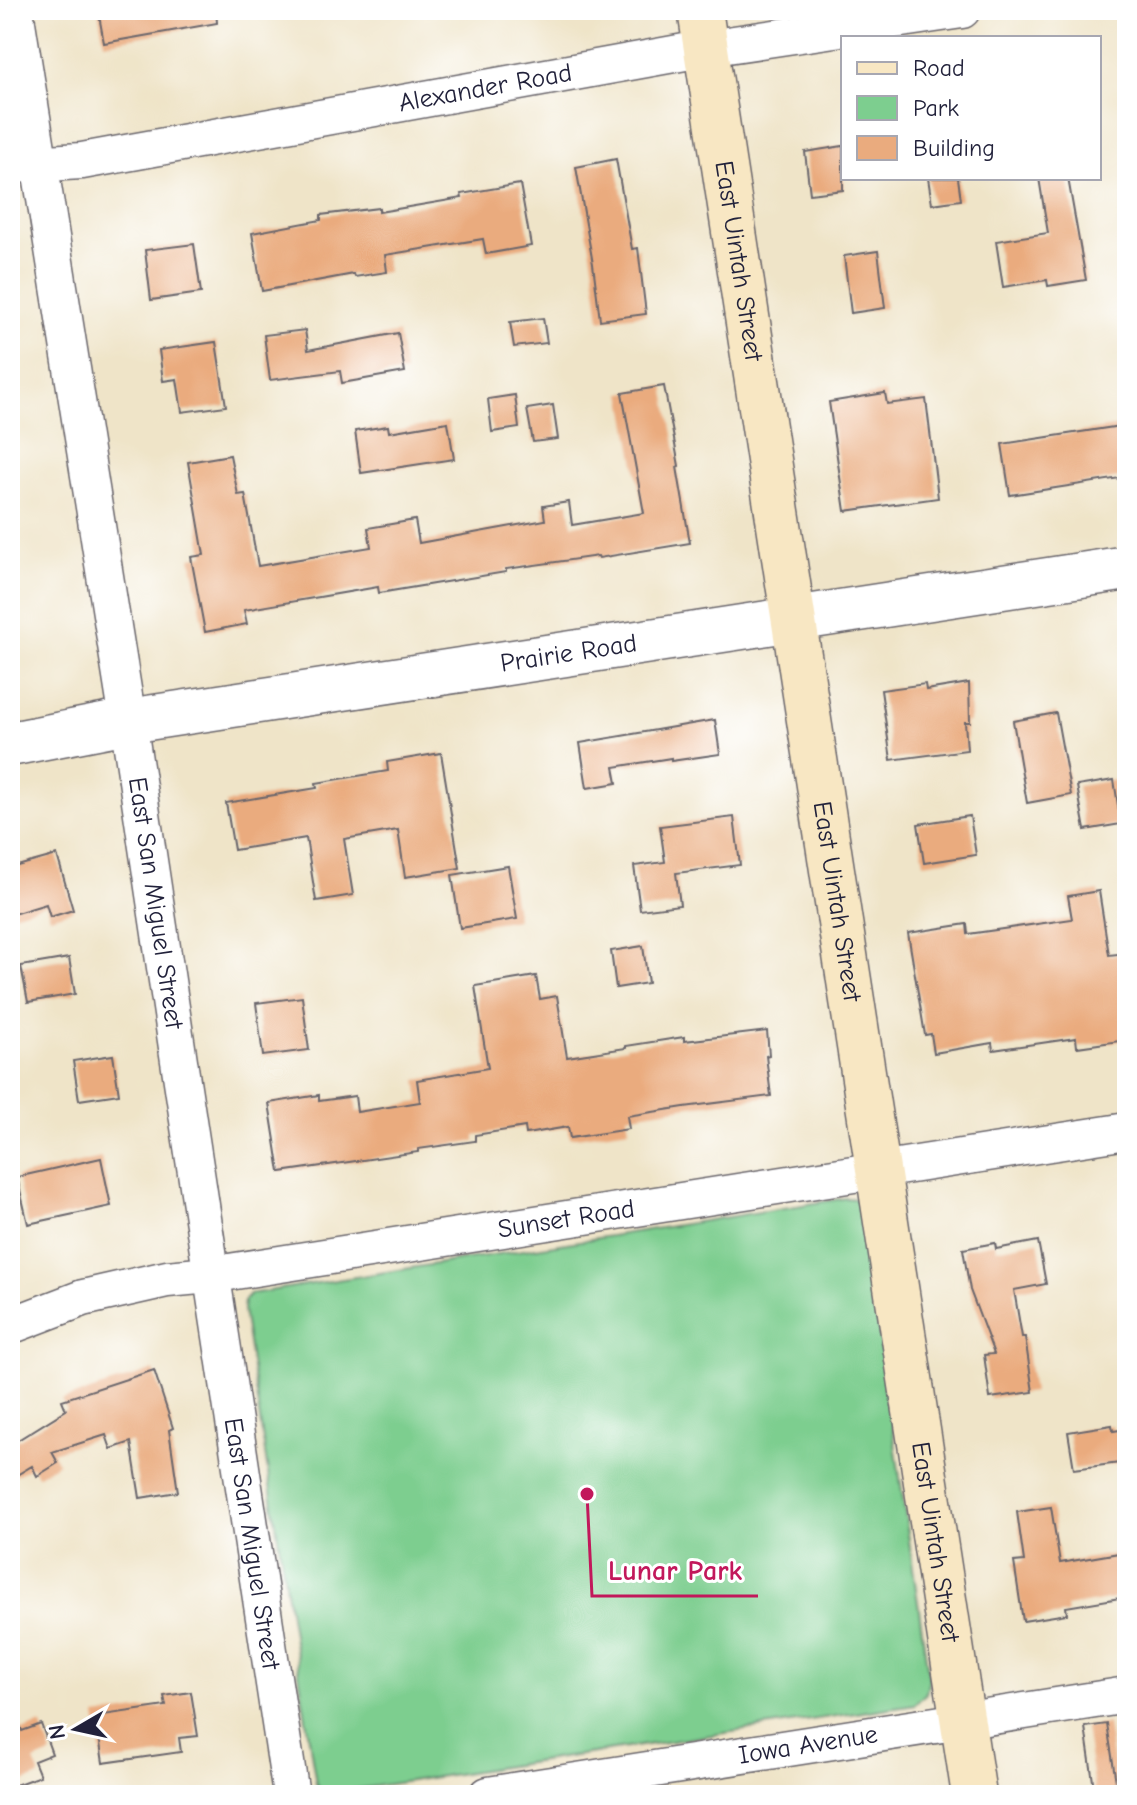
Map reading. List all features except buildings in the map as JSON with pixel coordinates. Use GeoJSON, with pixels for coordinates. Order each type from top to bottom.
{"type":"FeatureCollection","features":[{"type":"Feature","properties":{"kind":"main road","name":"East Uintah Street"},"geometry":{"type":"LineString","coordinates":[[703,29],[974,1795]]}},
{"type":"Feature","properties":{"kind":"street","name":"East San Miguel Street"},"geometry":{"type":"LineString","coordinates":[[15,10],[24,164],[128,721],[291,1795]]}},
{"type":"Feature","properties":{"kind":"street","name":"Alexander Road"},"geometry":{"type":"LineString","coordinates":[[24,164],[82,161],[703,29],[962,10]]}},
{"type":"Feature","properties":{"kind":"street","name":"Prairie Road"},"geometry":{"type":"LineString","coordinates":[[10,744],[128,721],[1127,568]]}},
{"type":"Feature","properties":{"kind":"street","name":"Sunset Road"},"geometry":{"type":"LineString","coordinates":[[10,1326],[83,1298],[167,1279],[210,1275],[1127,1131]]}},
{"type":"Feature","properties":{"kind":"street","name":"Iowa Avenue"},"geometry":{"type":"LineString","coordinates":[[488,1795],[1127,1695]]}},
{"type":"Feature","properties":{"kind":"green space"},"geometry":{"type":"Polygon","coordinates":[[[846,1198],[856,1199],[861,1208],[929,1679],[926,1693],[915,1704],[331,1793],[322,1791],[316,1784],[243,1310],[244,1301],[250,1294],[846,1198]]]}},
{"type":"Feature","properties":{"kind":"place","name":"Lunar Park"},"geometry":{"type":"Point","coordinates":[587,1494]}}]}
